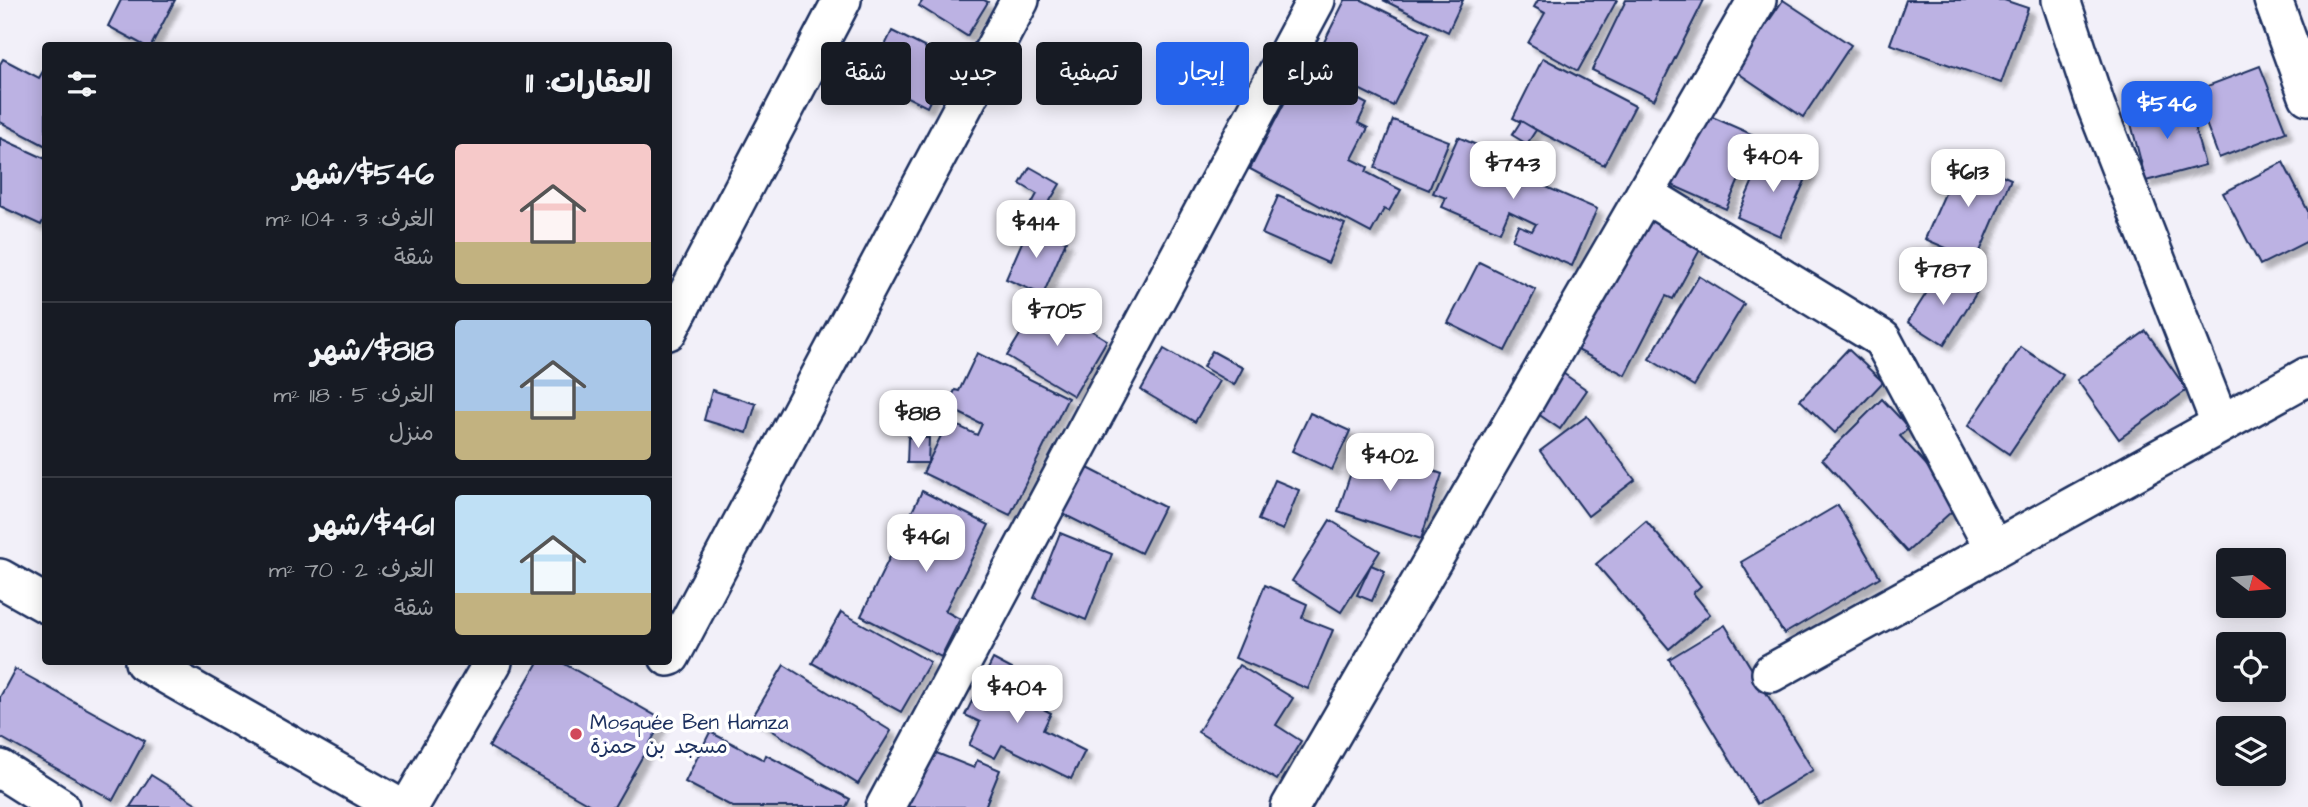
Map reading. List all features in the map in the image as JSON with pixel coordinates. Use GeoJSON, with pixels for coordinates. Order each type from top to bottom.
{"type":"FeatureCollection","features":[{"type":"Feature","properties":{"kind":"street"},"geometry":{"type":"LineString","coordinates":[[672,323],[842,0]]}},
{"type":"Feature","properties":{"kind":"street"},"geometry":{"type":"LineString","coordinates":[[672,652],[1020,0]]}},
{"type":"Feature","properties":{"kind":"street"},"geometry":{"type":"LineString","coordinates":[[885,807],[1316,0]]}},
{"type":"Feature","properties":{"kind":"street"},"geometry":{"type":"LineString","coordinates":[[1290,807],[1757,0]]}},
{"type":"Feature","properties":{"kind":"street"},"geometry":{"type":"LineString","coordinates":[[2061,0],[2096,106],[2220,423]]}},
{"type":"Feature","properties":{"kind":"street"},"geometry":{"type":"LineString","coordinates":[[2273,0],[2308,96]]}},
{"type":"Feature","properties":{"kind":"street"},"geometry":{"type":"LineString","coordinates":[[1645,194],[1882,339],[1994,549]]}},
{"type":"Feature","properties":{"kind":"street"},"geometry":{"type":"LineString","coordinates":[[1771,673],[2308,376]]}},
{"type":"Feature","properties":{"kind":"street"},"geometry":{"type":"LineString","coordinates":[[4,591],[42,603]]}},
{"type":"Feature","properties":{"kind":"street"},"geometry":{"type":"LineString","coordinates":[[149,665],[396,806],[490,665]]}},
{"type":"Feature","properties":{"kind":"street"},"geometry":{"type":"LineString","coordinates":[[0,769],[60,807]]}},
{"type":"Feature","properties":{"kind":"building"},"geometry":{"type":"Polygon","coordinates":[[[121,0],[175,0],[153,42],[138,42],[108,26],[121,0]]]}},
{"type":"Feature","properties":{"kind":"building"},"geometry":{"type":"Polygon","coordinates":[[[923,0],[988,2],[967,36],[919,6],[923,0]]]}},
{"type":"Feature","properties":{"kind":"building"},"geometry":{"type":"Polygon","coordinates":[[[1345,0],[1362,0],[1429,33],[1393,106],[1358,89],[1358,42],[1324,42],[1345,0]]]}},
{"type":"Feature","properties":{"kind":"building"},"geometry":{"type":"Polygon","coordinates":[[[1383,0],[1463,0],[1448,32],[1383,0]]]}},
{"type":"Feature","properties":{"kind":"building"},"geometry":{"type":"Polygon","coordinates":[[[1538,0],[1617,0],[1578,71],[1528,43],[1545,13],[1534,7],[1538,0]]]}},
{"type":"Feature","properties":{"kind":"building"},"geometry":{"type":"Polygon","coordinates":[[[1626,0],[1704,0],[1654,100],[1592,70],[1626,0]]]}},
{"type":"Feature","properties":{"kind":"building"},"geometry":{"type":"Polygon","coordinates":[[[1783,0],[1851,45],[1803,117],[1735,71],[1783,0]]]}},
{"type":"Feature","properties":{"kind":"building"},"geometry":{"type":"Polygon","coordinates":[[[1906,0],[2004,0],[2028,8],[2001,83],[1890,44],[1906,0]]]}},
{"type":"Feature","properties":{"kind":"building"},"geometry":{"type":"Polygon","coordinates":[[[892,31],[925,48],[927,107],[911,99],[911,42],[887,42],[892,31]]]}},
{"type":"Feature","properties":{"kind":"building"},"geometry":{"type":"Polygon","coordinates":[[[1543,58],[1635,106],[1604,165],[1513,118],[1543,58]]]}},
{"type":"Feature","properties":{"kind":"building"},"geometry":{"type":"Polygon","coordinates":[[[3,59],[39,78],[42,73],[42,144],[0,122],[0,64],[3,59]]]}},
{"type":"Feature","properties":{"kind":"building"},"geometry":{"type":"Polygon","coordinates":[[[2260,66],[2286,132],[2219,158],[2194,91],[2260,66]]]}},
{"type":"Feature","properties":{"kind":"building"},"geometry":{"type":"Polygon","coordinates":[[[1358,99],[1367,104],[1358,123],[1368,128],[1352,159],[1368,167],[1366,172],[1401,190],[1389,211],[1384,209],[1371,233],[1250,169],[1283,105],[1358,105],[1358,99]]]}},
{"type":"Feature","properties":{"kind":"building"},"geometry":{"type":"Polygon","coordinates":[[[2187,101],[2205,165],[2146,181],[2129,116],[2187,101]]]}},
{"type":"Feature","properties":{"kind":"building"},"geometry":{"type":"Polygon","coordinates":[[[1694,109],[1758,137],[1726,209],[1663,181],[1694,109]]]}},
{"type":"Feature","properties":{"kind":"building"},"geometry":{"type":"Polygon","coordinates":[[[1393,120],[1449,141],[1429,190],[1375,168],[1393,120]]]}},
{"type":"Feature","properties":{"kind":"building"},"geometry":{"type":"Polygon","coordinates":[[[1521,121],[1536,130],[1527,144],[1512,135],[1521,121]]]}},
{"type":"Feature","properties":{"kind":"building"},"geometry":{"type":"Polygon","coordinates":[[[1458,137],[1541,173],[1537,183],[1597,209],[1572,266],[1512,240],[1518,225],[1532,231],[1536,224],[1509,211],[1500,232],[1442,207],[1446,198],[1433,193],[1458,137]]]}},
{"type":"Feature","properties":{"kind":"building"},"geometry":{"type":"Polygon","coordinates":[[[0,138],[42,157],[42,223],[41,225],[0,206],[0,138]]]}},
{"type":"Feature","properties":{"kind":"building"},"geometry":{"type":"Polygon","coordinates":[[[1526,149],[1545,157],[1539,170],[1521,161],[1526,149]]]}},
{"type":"Feature","properties":{"kind":"building"},"geometry":{"type":"Polygon","coordinates":[[[1765,153],[1809,172],[1780,236],[1737,217],[1765,153]]]}},
{"type":"Feature","properties":{"kind":"building"},"geometry":{"type":"Polygon","coordinates":[[[1961,157],[2011,179],[1976,261],[1925,239],[1961,157]]]}},
{"type":"Feature","properties":{"kind":"building"},"geometry":{"type":"Polygon","coordinates":[[[2283,162],[2308,211],[2308,241],[2260,265],[2223,193],[2283,162]]]}},
{"type":"Feature","properties":{"kind":"building"},"geometry":{"type":"Polygon","coordinates":[[[1030,167],[1060,184],[1038,221],[1026,214],[1037,194],[1020,184],[1030,167]]]}},
{"type":"Feature","properties":{"kind":"building"},"geometry":{"type":"Polygon","coordinates":[[[1278,196],[1345,224],[1328,263],[1262,234],[1278,196]]]}},
{"type":"Feature","properties":{"kind":"building"},"geometry":{"type":"Polygon","coordinates":[[[1647,218],[1702,246],[1673,299],[1666,296],[1625,375],[1568,345],[1647,218]]]}},
{"type":"Feature","properties":{"kind":"building"},"geometry":{"type":"Polygon","coordinates":[[[1029,226],[1066,241],[1043,295],[1006,279],[1029,226]]]}},
{"type":"Feature","properties":{"kind":"building"},"geometry":{"type":"Polygon","coordinates":[[[1479,262],[1536,290],[1505,351],[1448,323],[1479,262]]]}},
{"type":"Feature","properties":{"kind":"building"},"geometry":{"type":"Polygon","coordinates":[[[1941,270],[1977,292],[1944,345],[1908,322],[1941,270]]]}},
{"type":"Feature","properties":{"kind":"building"},"geometry":{"type":"Polygon","coordinates":[[[1699,276],[1744,304],[1694,386],[1649,359],[1699,276]]]}},
{"type":"Feature","properties":{"kind":"building"},"geometry":{"type":"Polygon","coordinates":[[[1041,300],[1107,340],[1074,396],[1007,356],[1041,300]]]}},
{"type":"Feature","properties":{"kind":"building"},"geometry":{"type":"Polygon","coordinates":[[[2146,331],[2187,390],[2119,439],[2077,380],[2146,331]]]}},
{"type":"Feature","properties":{"kind":"building"},"geometry":{"type":"Polygon","coordinates":[[[2021,347],[2063,375],[2009,454],[1968,426],[2021,347]]]}},
{"type":"Feature","properties":{"kind":"building"},"geometry":{"type":"Polygon","coordinates":[[[1164,349],[1219,381],[1195,422],[1141,390],[1164,349]]]}},
{"type":"Feature","properties":{"kind":"building"},"geometry":{"type":"Polygon","coordinates":[[[1848,349],[1883,382],[1835,433],[1800,400],[1848,349]]]}},
{"type":"Feature","properties":{"kind":"building"},"geometry":{"type":"Polygon","coordinates":[[[1212,351],[1243,368],[1234,385],[1203,367],[1212,351]]]}},
{"type":"Feature","properties":{"kind":"building"},"geometry":{"type":"Polygon","coordinates":[[[977,353],[1068,398],[1010,515],[923,473],[948,421],[977,435],[982,424],[947,407],[955,390],[959,391],[977,353]]]}},
{"type":"Feature","properties":{"kind":"building"},"geometry":{"type":"Polygon","coordinates":[[[1557,369],[1587,390],[1560,429],[1531,409],[1557,369]]]}},
{"type":"Feature","properties":{"kind":"building"},"geometry":{"type":"Polygon","coordinates":[[[712,390],[756,404],[747,433],[704,420],[712,390]]]}},
{"type":"Feature","properties":{"kind":"building"},"geometry":{"type":"Polygon","coordinates":[[[1882,399],[1909,428],[1900,436],[1961,503],[1907,552],[1822,459],[1882,399]]]}},
{"type":"Feature","properties":{"kind":"building"},"geometry":{"type":"Polygon","coordinates":[[[1310,413],[1350,431],[1332,470],[1292,451],[1310,413]]]}},
{"type":"Feature","properties":{"kind":"building"},"geometry":{"type":"Polygon","coordinates":[[[1587,416],[1635,480],[1588,516],[1540,451],[1587,416]]]}},
{"type":"Feature","properties":{"kind":"building"},"geometry":{"type":"Polygon","coordinates":[[[908,437],[929,438],[928,463],[907,463],[908,437]]]}},
{"type":"Feature","properties":{"kind":"building"},"geometry":{"type":"Polygon","coordinates":[[[1360,446],[1442,474],[1421,539],[1338,511],[1360,446]]]}},
{"type":"Feature","properties":{"kind":"building"},"geometry":{"type":"Polygon","coordinates":[[[1082,465],[1164,507],[1141,553],[1059,512],[1082,465]]]}},
{"type":"Feature","properties":{"kind":"building"},"geometry":{"type":"Polygon","coordinates":[[[1275,480],[1299,490],[1283,530],[1258,520],[1275,480]]]}},
{"type":"Feature","properties":{"kind":"building"},"geometry":{"type":"Polygon","coordinates":[[[922,491],[989,525],[945,611],[960,619],[941,657],[861,616],[922,491]]]}},
{"type":"Feature","properties":{"kind":"building"},"geometry":{"type":"Polygon","coordinates":[[[1838,505],[1880,577],[1784,634],[1741,562],[1838,505]]]}},
{"type":"Feature","properties":{"kind":"building"},"geometry":{"type":"Polygon","coordinates":[[[1330,520],[1380,551],[1341,612],[1292,581],[1330,520]]]}},
{"type":"Feature","properties":{"kind":"building"},"geometry":{"type":"Polygon","coordinates":[[[1646,521],[1701,586],[1693,593],[1710,614],[1669,649],[1596,564],[1646,521]]]}},
{"type":"Feature","properties":{"kind":"building"},"geometry":{"type":"Polygon","coordinates":[[[1060,533],[1112,554],[1086,620],[1034,598],[1060,533]]]}},
{"type":"Feature","properties":{"kind":"building"},"geometry":{"type":"Polygon","coordinates":[[[1371,565],[1385,571],[1372,601],[1357,595],[1371,565]]]}},
{"type":"Feature","properties":{"kind":"building"},"geometry":{"type":"Polygon","coordinates":[[[1265,585],[1307,604],[1302,618],[1333,630],[1308,689],[1235,658],[1265,585]]]}},
{"type":"Feature","properties":{"kind":"building"},"geometry":{"type":"Polygon","coordinates":[[[841,612],[930,662],[901,712],[812,663],[841,612]]]}},
{"type":"Feature","properties":{"kind":"building"},"geometry":{"type":"Polygon","coordinates":[[[1725,625],[1813,770],[1757,804],[1669,659],[1725,625]]]}},
{"type":"Feature","properties":{"kind":"building"},"geometry":{"type":"Polygon","coordinates":[[[993,659],[1012,669],[1003,688],[1051,713],[1043,730],[1085,751],[1071,779],[1002,745],[995,758],[969,745],[980,722],[965,715],[993,659]]]}},
{"type":"Feature","properties":{"kind":"building","name":"Mosquée Ben Hamza مسجد بن حمزة"},"geometry":{"type":"Polygon","coordinates":[[[536,665],[566,665],[663,720],[614,807],[594,807],[489,747],[536,665]]]}},
{"type":"Feature","properties":{"kind":"building"},"geometry":{"type":"Polygon","coordinates":[[[784,665],[891,731],[858,784],[752,718],[784,665]]]}},
{"type":"Feature","properties":{"kind":"building"},"geometry":{"type":"Polygon","coordinates":[[[1239,665],[1293,698],[1276,725],[1301,741],[1277,780],[1198,732],[1239,665]]]}},
{"type":"Feature","properties":{"kind":"building"},"geometry":{"type":"Polygon","coordinates":[[[15,669],[145,741],[113,800],[0,737],[0,697],[15,669]]]}},
{"type":"Feature","properties":{"kind":"building"},"geometry":{"type":"Polygon","coordinates":[[[710,732],[764,760],[766,755],[850,799],[846,807],[733,807],[685,782],[710,732]]]}},
{"type":"Feature","properties":{"kind":"building"},"geometry":{"type":"Polygon","coordinates":[[[924,748],[974,768],[977,760],[1000,770],[985,807],[901,807],[924,748]]]}},
{"type":"Feature","properties":{"kind":"building"},"geometry":{"type":"Polygon","coordinates":[[[151,775],[197,804],[195,807],[130,807],[151,775]]]}},
{"type":"Feature","properties":{"kind":"place","name":"Mosquée Ben Hamza مسجد بن حمزة"},"geometry":{"type":"Point","coordinates":[576,734]}}]}
